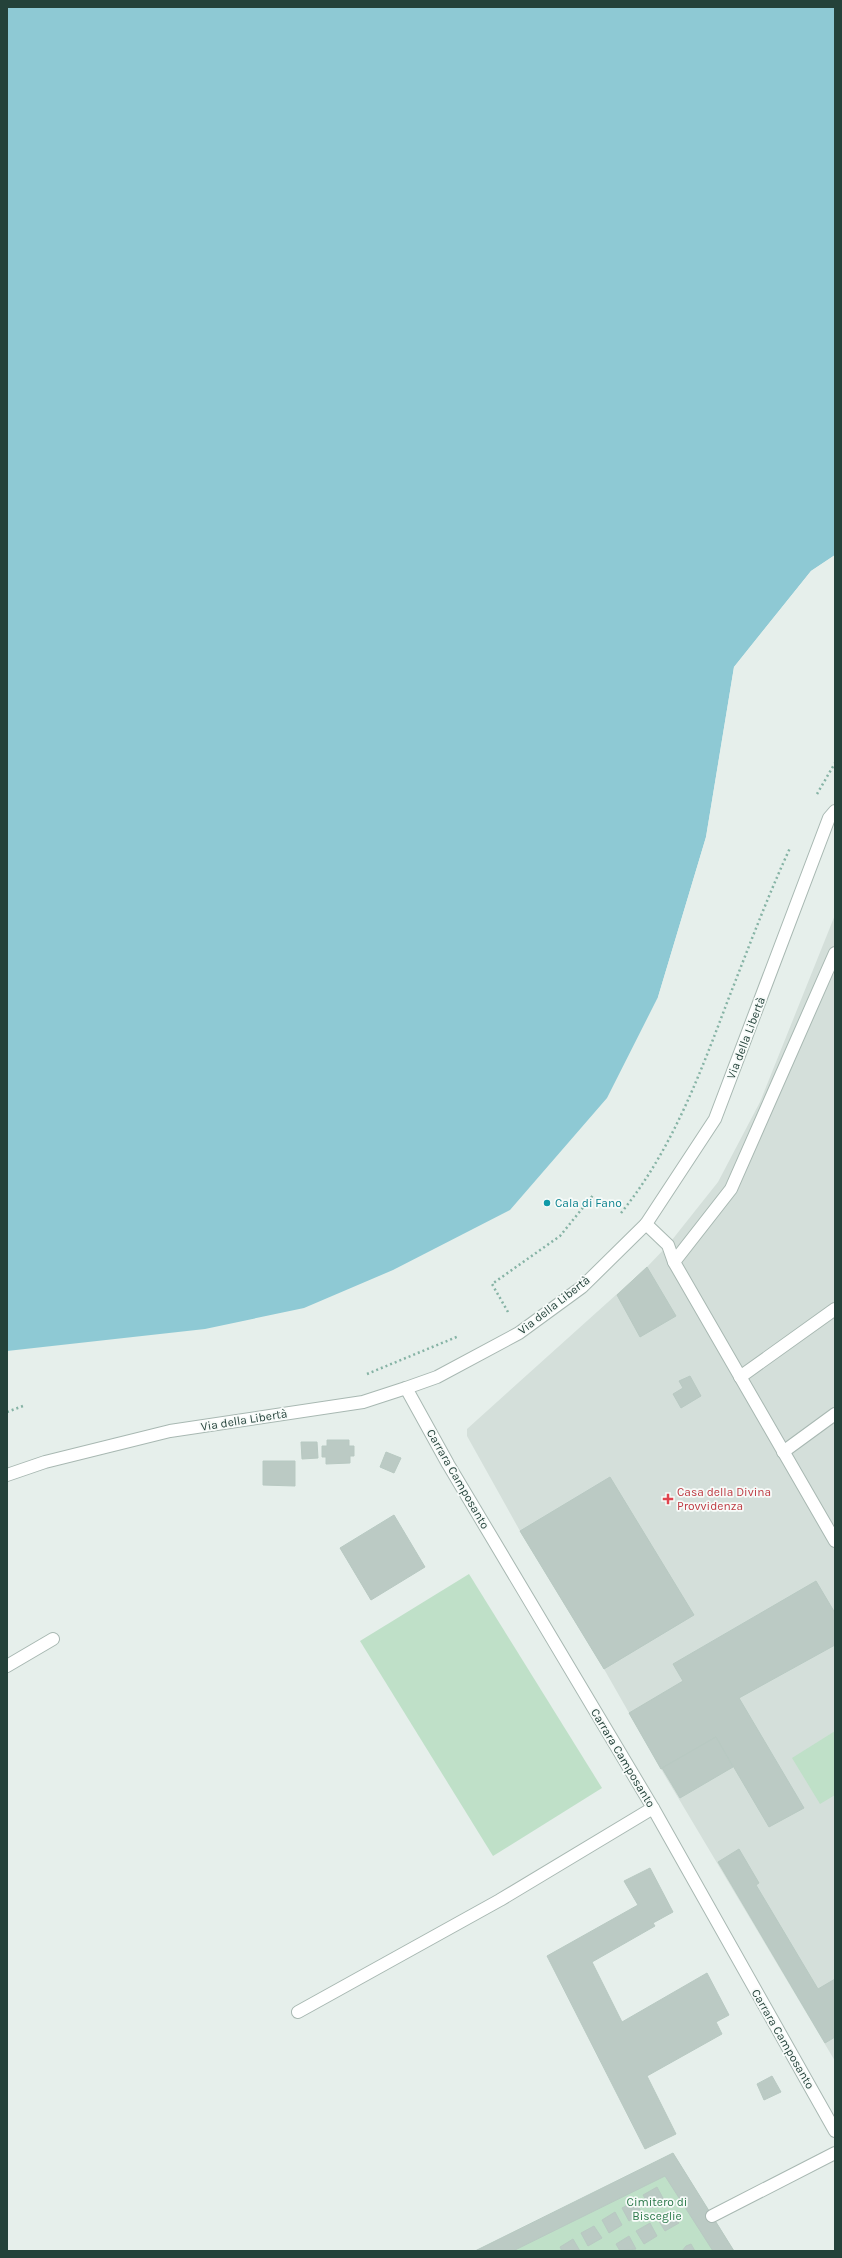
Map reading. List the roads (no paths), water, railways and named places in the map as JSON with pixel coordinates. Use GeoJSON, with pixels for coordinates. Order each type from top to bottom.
{"type":"FeatureCollection","features":[{"type":"Feature","properties":{"kind":"street","name":"Via della Libertà"},"geometry":{"type":"LineString","coordinates":[[7,1475],[45,1462],[170,1431],[364,1402],[436,1377],[519,1333],[582,1287],[646,1224],[715,1119],[827,826],[835,811]]}},
{"type":"Feature","properties":{"kind":"street"},"geometry":{"type":"LineString","coordinates":[[674,1262],[731,1189],[835,953]]}},
{"type":"Feature","properties":{"kind":"street"},"geometry":{"type":"LineString","coordinates":[[646,1224],[668,1245],[674,1262],[835,1541]]}},
{"type":"Feature","properties":{"kind":"street"},"geometry":{"type":"LineString","coordinates":[[740,1377],[835,1309]]}},
{"type":"Feature","properties":{"kind":"street","name":"Carrara Camposanto"},"geometry":{"type":"LineString","coordinates":[[406,1388],[448,1464],[653,1808],[835,2130]]}},
{"type":"Feature","properties":{"kind":"street"},"geometry":{"type":"LineString","coordinates":[[783,1452],[835,1414]]}},
{"type":"Feature","properties":{"kind":"street"},"geometry":{"type":"LineString","coordinates":[[7,1666],[54,1639]]}},
{"type":"Feature","properties":{"kind":"street"},"geometry":{"type":"LineString","coordinates":[[298,2012],[500,1900],[653,1808]]}},
{"type":"Feature","properties":{"kind":"street"},"geometry":{"type":"LineString","coordinates":[[712,2216],[835,2153]]}},
{"type":"Feature","properties":{"kind":"water"},"geometry":{"type":"Polygon","coordinates":[[[7,7],[835,7],[835,555],[811,571],[734,667],[706,837],[658,997],[607,1098],[510,1210],[393,1270],[304,1308],[205,1329],[7,1351],[7,7]]]}},
{"type":"Feature","properties":{"kind":"place","name":"Cala di Fano"},"geometry":{"type":"Point","coordinates":[547,1203]}},
{"type":"Feature","properties":{"kind":"place","name":"Casa della Divina Provvidenza"},"geometry":{"type":"Point","coordinates":[668,1499]}},
{"type":"Feature","properties":{"kind":"park label","name":"Cimitero di Bisceglie"},"geometry":{"type":"Point","coordinates":[657,2209]}}]}
